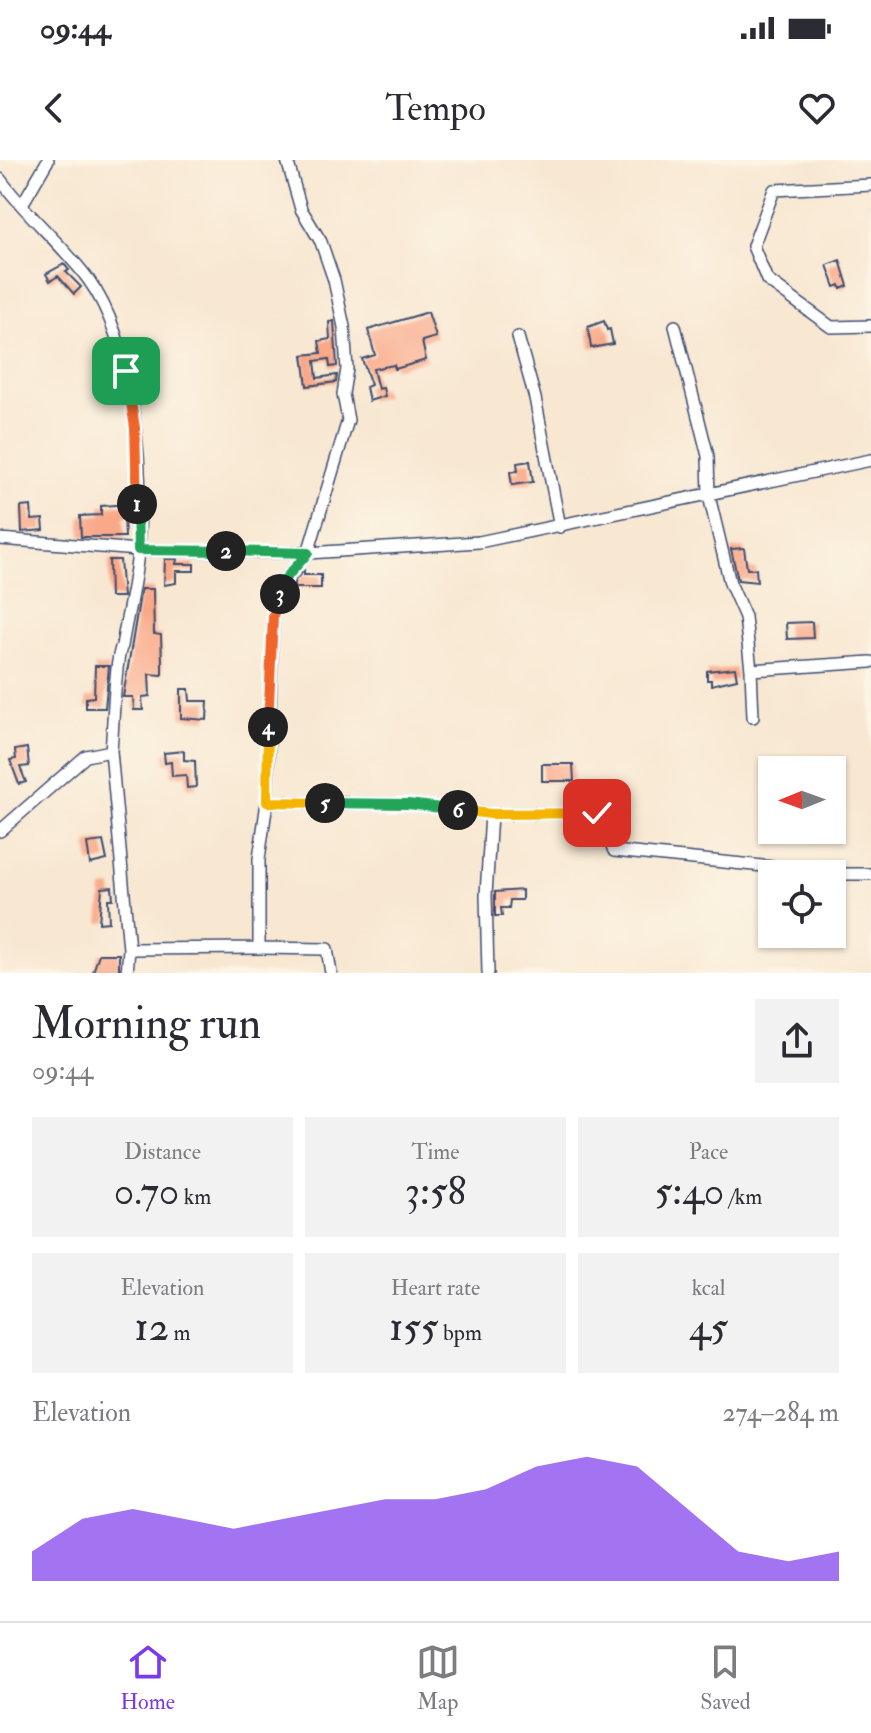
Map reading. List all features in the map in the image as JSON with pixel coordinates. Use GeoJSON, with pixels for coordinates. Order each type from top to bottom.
{"type":"FeatureCollection","features":[{"type":"Feature","properties":{"kind":"street"},"geometry":{"type":"LineString","coordinates":[[23,203],[48,160]]}},
{"type":"Feature","properties":{"kind":"street"},"geometry":{"type":"LineString","coordinates":[[259,948],[259,859],[267,802],[273,616],[284,580],[308,553],[348,420],[343,394],[347,369],[334,280],[321,242],[301,209],[287,160]]}},
{"type":"Feature","properties":{"kind":"street"},"geometry":{"type":"LineString","coordinates":[[0,179],[90,281],[118,340],[135,428],[138,550],[122,646],[116,654],[118,679],[111,751],[129,949],[127,973]]}},
{"type":"Feature","properties":{"kind":"street"},"geometry":{"type":"LineString","coordinates":[[871,185],[774,190],[753,246],[767,280],[831,327],[871,326]]}},
{"type":"Feature","properties":{"kind":"street"},"geometry":{"type":"LineString","coordinates":[[675,326],[708,456],[709,496],[730,583],[745,617],[753,717]]}},
{"type":"Feature","properties":{"kind":"street"},"geometry":{"type":"LineString","coordinates":[[518,337],[535,398],[560,527]]}},
{"type":"Feature","properties":{"kind":"street"},"geometry":{"type":"LineString","coordinates":[[0,539],[138,550],[308,553],[479,542],[871,460]]}},
{"type":"Feature","properties":{"kind":"street"},"geometry":{"type":"LineString","coordinates":[[751,670],[871,662]]}},
{"type":"Feature","properties":{"kind":"street"},"geometry":{"type":"LineString","coordinates":[[0,831],[86,756],[111,751]]}},
{"type":"Feature","properties":{"kind":"street"},"geometry":{"type":"LineString","coordinates":[[267,802],[408,804],[491,814],[597,813],[614,851],[842,874],[871,874]]}},
{"type":"Feature","properties":{"kind":"street"},"geometry":{"type":"LineString","coordinates":[[488,973],[486,895],[491,814]]}},
{"type":"Feature","properties":{"kind":"street"},"geometry":{"type":"LineString","coordinates":[[129,949],[327,949],[331,973]]}},
{"type":"Feature","properties":{"kind":"building"},"geometry":{"type":"Polygon","coordinates":[[[840,260],[848,286],[841,289],[840,285],[835,287],[827,265],[840,260]]]}},
{"type":"Feature","properties":{"kind":"building"},"geometry":{"type":"Polygon","coordinates":[[[64,264],[69,270],[66,272],[81,287],[74,294],[58,276],[50,281],[46,274],[64,264]]]}},
{"type":"Feature","properties":{"kind":"building"},"geometry":{"type":"Polygon","coordinates":[[[428,312],[436,337],[422,341],[426,360],[395,369],[394,365],[373,369],[378,389],[383,388],[385,396],[369,401],[366,387],[371,385],[362,359],[375,355],[368,330],[428,312]]]}},
{"type":"Feature","properties":{"kind":"building"},"geometry":{"type":"Polygon","coordinates":[[[334,321],[337,366],[330,367],[329,359],[315,361],[317,378],[337,375],[336,382],[307,386],[303,355],[321,353],[319,341],[330,339],[329,322],[334,321]]]}},
{"type":"Feature","properties":{"kind":"building"},"geometry":{"type":"Polygon","coordinates":[[[604,321],[607,330],[610,329],[613,344],[591,348],[588,327],[604,321]]]}},
{"type":"Feature","properties":{"kind":"building"},"geometry":{"type":"Polygon","coordinates":[[[530,461],[533,482],[512,485],[510,472],[518,471],[517,463],[530,461]]]}},
{"type":"Feature","properties":{"kind":"building"},"geometry":{"type":"Polygon","coordinates":[[[129,504],[130,517],[124,517],[125,537],[81,537],[80,516],[101,515],[101,506],[129,504]]]}},
{"type":"Feature","properties":{"kind":"building"},"geometry":{"type":"Polygon","coordinates":[[[31,506],[32,520],[43,519],[44,530],[22,532],[21,507],[31,506]]]}},
{"type":"Feature","properties":{"kind":"building"},"geometry":{"type":"Polygon","coordinates":[[[744,548],[747,569],[756,569],[757,582],[738,580],[731,549],[744,548]]]}},
{"type":"Feature","properties":{"kind":"building"},"geometry":{"type":"Polygon","coordinates":[[[165,559],[177,559],[176,564],[194,564],[194,571],[176,571],[176,583],[164,585],[165,559]]]}},
{"type":"Feature","properties":{"kind":"building"},"geometry":{"type":"Polygon","coordinates":[[[109,560],[120,560],[123,597],[110,597],[109,560]]]}},
{"type":"Feature","properties":{"kind":"building"},"geometry":{"type":"Polygon","coordinates":[[[304,570],[304,575],[321,575],[321,588],[294,588],[294,581],[304,570]]]}},
{"type":"Feature","properties":{"kind":"building"},"geometry":{"type":"Polygon","coordinates":[[[141,589],[153,589],[154,634],[161,635],[162,675],[149,674],[150,696],[142,697],[143,710],[134,710],[133,697],[123,697],[141,589]]]}},
{"type":"Feature","properties":{"kind":"building"},"geometry":{"type":"Polygon","coordinates":[[[812,622],[813,638],[787,639],[786,623],[812,622]]]}},
{"type":"Feature","properties":{"kind":"building"},"geometry":{"type":"Polygon","coordinates":[[[95,666],[109,666],[105,708],[86,708],[86,698],[94,697],[95,666]]]}},
{"type":"Feature","properties":{"kind":"building"},"geometry":{"type":"Polygon","coordinates":[[[735,668],[737,679],[711,685],[711,680],[707,680],[707,671],[735,668]]]}},
{"type":"Feature","properties":{"kind":"building"},"geometry":{"type":"Polygon","coordinates":[[[181,689],[189,689],[190,701],[208,701],[207,720],[181,718],[181,689]]]}},
{"type":"Feature","properties":{"kind":"building"},"geometry":{"type":"Polygon","coordinates":[[[27,748],[29,766],[20,767],[26,782],[19,784],[10,760],[16,759],[15,750],[27,748]]]}},
{"type":"Feature","properties":{"kind":"building"},"geometry":{"type":"Polygon","coordinates":[[[184,751],[184,760],[195,761],[196,787],[187,788],[186,775],[172,776],[171,762],[165,763],[164,753],[184,751]]]}},
{"type":"Feature","properties":{"kind":"building"},"geometry":{"type":"Polygon","coordinates":[[[542,764],[573,764],[574,781],[542,781],[542,764]]]}},
{"type":"Feature","properties":{"kind":"building"},"geometry":{"type":"Polygon","coordinates":[[[103,841],[107,860],[90,864],[87,843],[103,841]]]}},
{"type":"Feature","properties":{"kind":"building"},"geometry":{"type":"Polygon","coordinates":[[[112,887],[113,899],[108,899],[109,922],[99,923],[102,888],[112,887]]]}},
{"type":"Feature","properties":{"kind":"building"},"geometry":{"type":"Polygon","coordinates":[[[522,890],[522,900],[510,900],[509,908],[501,908],[502,916],[495,916],[495,892],[522,890]]]}},
{"type":"Feature","properties":{"kind":"building"},"geometry":{"type":"Polygon","coordinates":[[[99,954],[119,954],[119,973],[93,972],[99,954]]]}},
{"type":"Feature","properties":{"kind":"route"},"geometry":{"type":"LineString","coordinates":[[126,371],[135,428],[138,550],[308,553],[297,569],[284,580],[273,616],[267,802],[408,804],[491,814],[597,813]]}}]}
